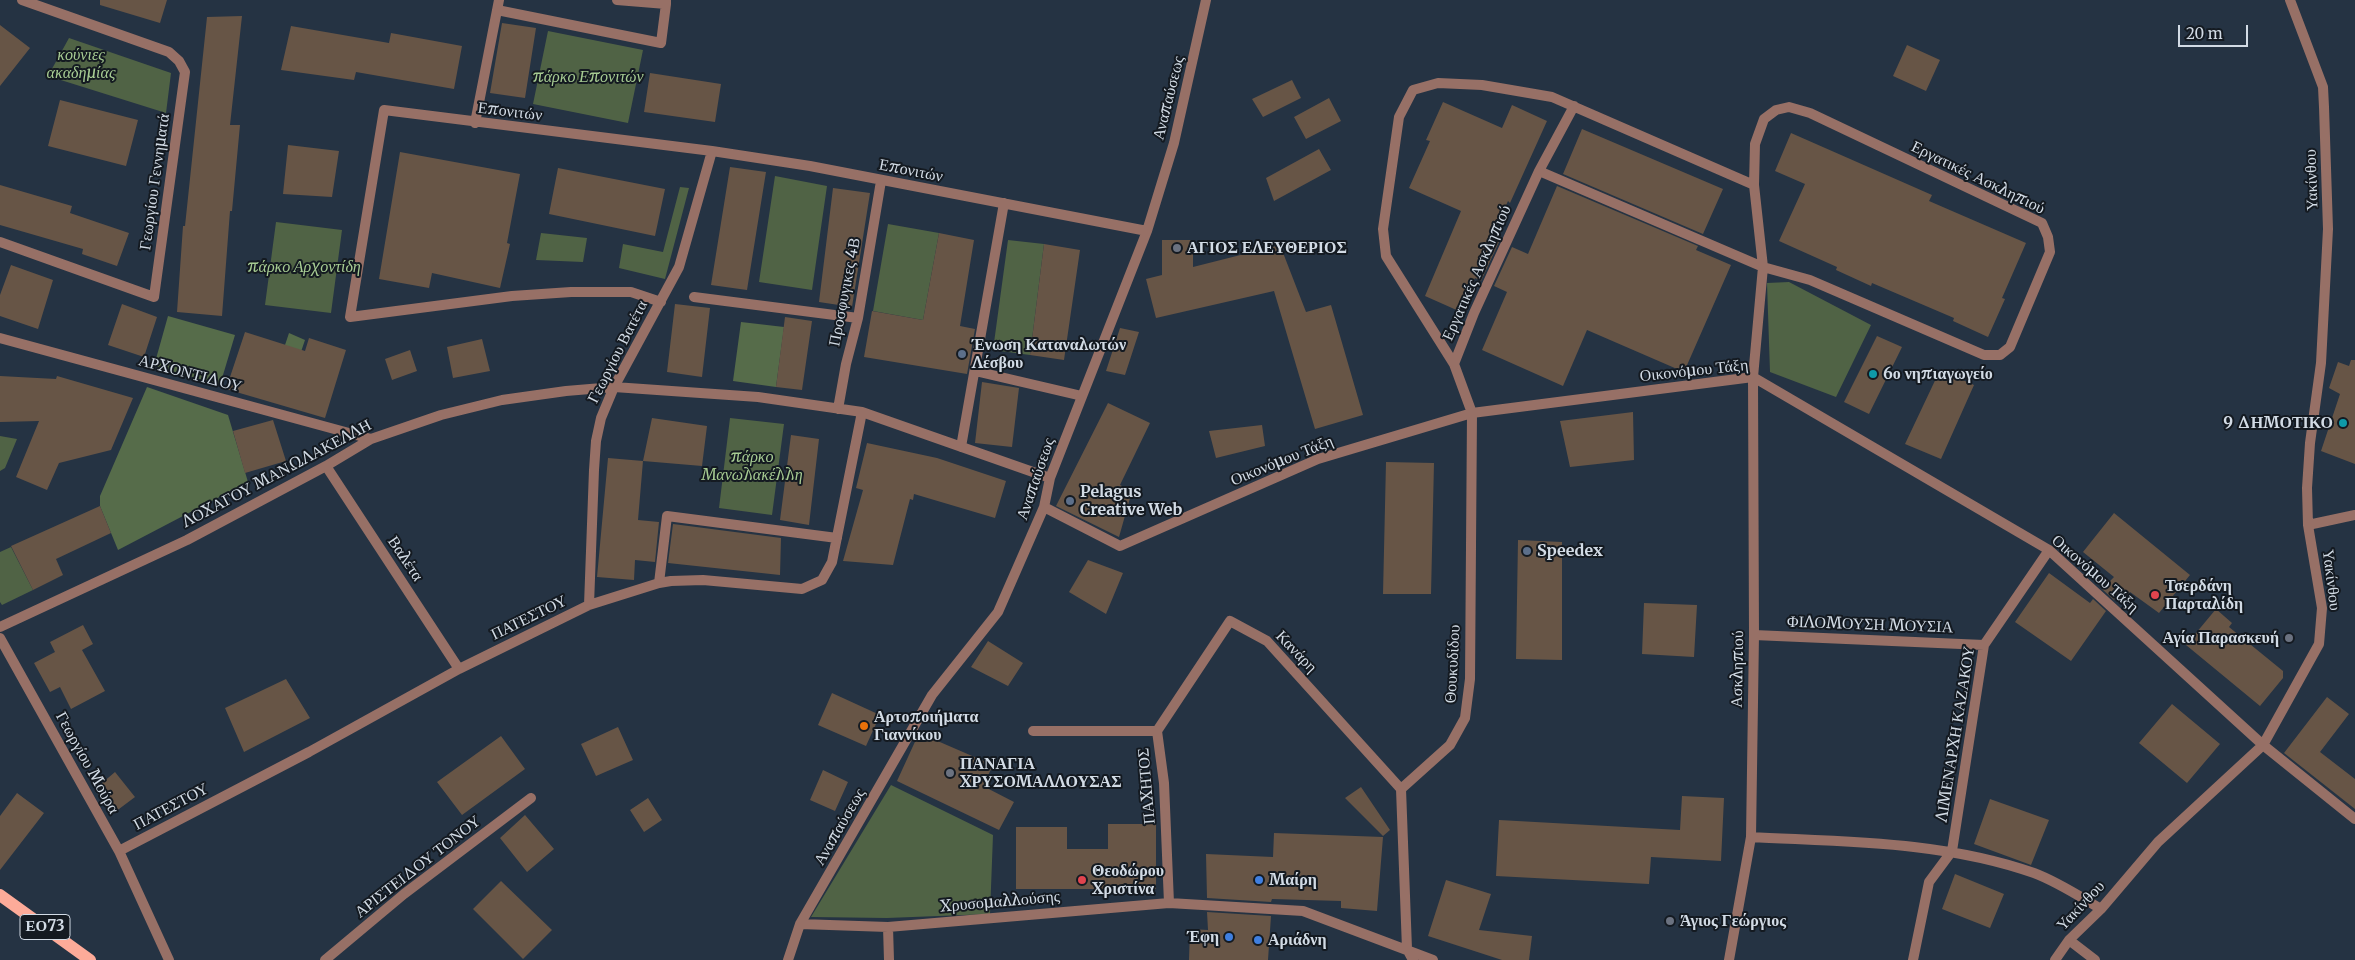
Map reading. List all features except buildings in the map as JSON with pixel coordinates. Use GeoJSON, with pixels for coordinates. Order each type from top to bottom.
{"type":"FeatureCollection","features":[{"type":"Feature","properties":{"kind":"main road","name":"ΕΟ73"},"geometry":{"type":"LineString","coordinates":[[0,895],[90,960]]}},
{"type":"Feature","properties":{"kind":"street","name":"Γεωργίου Γεννηματά"},"geometry":{"type":"LineString","coordinates":[[0,242],[154,296],[185,72],[179,61],[169,52],[22,0]]}},
{"type":"Feature","properties":{"kind":"street"},"geometry":{"type":"LineString","coordinates":[[475,123],[498,5],[662,43],[666,2],[617,0]]}},
{"type":"Feature","properties":{"kind":"street","name":"Αναπαύσεως"},"geometry":{"type":"LineString","coordinates":[[788,960],[800,924],[932,695],[998,612],[1044,507],[1050,478],[1147,231],[1174,143],[1206,0]]}},
{"type":"Feature","properties":{"kind":"street","name":"Υακίνθου"},"geometry":{"type":"LineString","coordinates":[[2055,960],[2070,940],[2101,909],[2158,842],[2263,744],[2319,644],[2322,608],[2308,525],[2307,488],[2310,443],[2321,363],[2328,229],[2324,107],[2322,87],[2290,0]]}},
{"type":"Feature","properties":{"kind":"street","name":"Εργατικές Ασκληπιού"},"geometry":{"type":"LineString","coordinates":[[1454,364],[1386,256],[1383,229],[1399,117],[1413,90],[1438,83],[1482,85],[1544,96],[1574,106],[1754,185]]}},
{"type":"Feature","properties":{"kind":"street"},"geometry":{"type":"LineString","coordinates":[[1539,171],[1574,106]]}},
{"type":"Feature","properties":{"kind":"street","name":"Εργατικές Ασκληπιού"},"geometry":{"type":"LineString","coordinates":[[1454,364],[1474,313],[1539,171],[1763,267],[1810,280],[1984,355],[2000,355],[2010,347],[2050,252],[2048,237],[2042,223],[1810,113],[1789,107],[1776,110],[1764,118],[1754,144],[1754,185],[1763,267],[1753,377]]}},
{"type":"Feature","properties":{"kind":"street","name":"Επονιτών"},"geometry":{"type":"LineString","coordinates":[[661,302],[631,292],[571,292],[512,296],[350,317],[384,110],[475,123],[712,151],[810,166],[1147,231]]}},
{"type":"Feature","properties":{"kind":"street","name":"Γεωργίου Βατέτα"},"geometry":{"type":"LineString","coordinates":[[589,606],[596,441],[601,418],[614,388],[679,267],[712,151]]}},
{"type":"Feature","properties":{"kind":"street","name":"Προσφυγικες 4Β"},"geometry":{"type":"LineString","coordinates":[[838,409],[846,364],[858,318],[881,181]]}},
{"type":"Feature","properties":{"kind":"street"},"geometry":{"type":"LineString","coordinates":[[961,447],[1004,203]]}},
{"type":"Feature","properties":{"kind":"street"},"geometry":{"type":"LineString","coordinates":[[694,296],[858,318]]}},
{"type":"Feature","properties":{"kind":"street","name":"ΑΡΧΟΝΤΙΔΟΥ"},"geometry":{"type":"LineString","coordinates":[[0,338],[371,439]]}},
{"type":"Feature","properties":{"kind":"street"},"geometry":{"type":"LineString","coordinates":[[1454,364],[1472,413]]}},
{"type":"Feature","properties":{"kind":"street"},"geometry":{"type":"LineString","coordinates":[[975,371],[1082,396]]}},
{"type":"Feature","properties":{"kind":"street","name":"Οικονόμου Τάξη"},"geometry":{"type":"LineString","coordinates":[[1044,507],[1120,546],[1318,459],[1472,413],[1753,377],[2049,550],[2263,744],[2355,819]]}},
{"type":"Feature","properties":{"kind":"street","name":"Ασκληπιού"},"geometry":{"type":"LineString","coordinates":[[1730,960],[1751,837],[1754,635],[1753,377]]}},
{"type":"Feature","properties":{"kind":"street","name":"ΛΟΧΑΓΟΥ ΜΑΝΩΛΑΚΕΛΛΗ"},"geometry":{"type":"LineString","coordinates":[[0,627],[186,540],[326,466],[371,439],[441,415],[502,400],[566,390],[614,388],[758,397],[862,412],[1050,478]]}},
{"type":"Feature","properties":{"kind":"street","name":"ΠΑΤΕΣΤΟΥ"},"geometry":{"type":"LineString","coordinates":[[119,851],[309,752],[459,669],[589,606],[659,583],[703,580],[802,589],[822,580],[832,562],[862,412]]}},
{"type":"Feature","properties":{"kind":"street","name":"Θουκυδίδου"},"geometry":{"type":"LineString","coordinates":[[1401,789],[1450,745],[1465,718],[1470,679],[1472,413]]}},
{"type":"Feature","properties":{"kind":"street","name":"Βαλέτα"},"geometry":{"type":"LineString","coordinates":[[326,466],[459,669]]}},
{"type":"Feature","properties":{"kind":"street"},"geometry":{"type":"LineString","coordinates":[[2308,525],[2355,515]]}},
{"type":"Feature","properties":{"kind":"street"},"geometry":{"type":"LineString","coordinates":[[659,583],[668,516],[837,538]]}},
{"type":"Feature","properties":{"kind":"street","name":"ΛΙΜΕΝΑΡΧΗ ΚΑΖΑΚΟΥ"},"geometry":{"type":"LineString","coordinates":[[1952,851],[1984,645],[2049,550]]}},
{"type":"Feature","properties":{"kind":"street","name":"Κανάρη"},"geometry":{"type":"LineString","coordinates":[[1157,732],[1230,621],[1267,641],[1401,789]]}},
{"type":"Feature","properties":{"kind":"street","name":"ΦΙΛΟΜΟΥΣΗ ΜΟΥΣΙΑ"},"geometry":{"type":"LineString","coordinates":[[1754,635],[1984,645]]}},
{"type":"Feature","properties":{"kind":"street","name":"Γεωργίου Μούρα"},"geometry":{"type":"LineString","coordinates":[[0,638],[119,851],[169,960]]}},
{"type":"Feature","properties":{"kind":"street","name":"ΠΑΧΗΤΟΣ"},"geometry":{"type":"LineString","coordinates":[[1033,731],[1157,732],[1164,783],[1169,902]]}},
{"type":"Feature","properties":{"kind":"street"},"geometry":{"type":"LineString","coordinates":[[1401,789],[1408,949],[1413,960]]}},
{"type":"Feature","properties":{"kind":"street","name":"ΑΡΙΣΤΕΙΔΟΥ ΤΟΝΟΥ"},"geometry":{"type":"LineString","coordinates":[[325,960],[404,894],[530,798]]}},
{"type":"Feature","properties":{"kind":"street"},"geometry":{"type":"LineString","coordinates":[[1751,837],[1919,847],[1952,851],[2034,873],[2068,889],[2101,909]]}},
{"type":"Feature","properties":{"kind":"street"},"geometry":{"type":"LineString","coordinates":[[1913,960],[1929,882],[1952,851]]}},
{"type":"Feature","properties":{"kind":"street","name":"Χρυσομαλλούσης"},"geometry":{"type":"LineString","coordinates":[[800,924],[888,927],[1169,902],[1303,911],[1408,949],[1432,960]]}},
{"type":"Feature","properties":{"kind":"street"},"geometry":{"type":"LineString","coordinates":[[888,927],[889,960]]}},
{"type":"Feature","properties":{"kind":"street"},"geometry":{"type":"LineString","coordinates":[[2070,940],[2095,960]]}},
{"type":"Feature","properties":{"kind":"green space","name":"πάρκο Επονιτών"},"geometry":{"type":"Polygon","coordinates":[[[548,31],[643,50],[628,123],[533,104],[548,31]]]}},
{"type":"Feature","properties":{"kind":"green space","name":"κούνιες ακαδημίας"},"geometry":{"type":"Polygon","coordinates":[[[69,38],[171,73],[166,113],[48,76],[69,38]]]}},
{"type":"Feature","properties":{"kind":"green space"},"geometry":{"type":"Polygon","coordinates":[[[775,176],[827,186],[812,290],[759,282],[775,176]]]}},
{"type":"Feature","properties":{"kind":"green space"},"geometry":{"type":"Polygon","coordinates":[[[680,187],[689,188],[665,279],[619,268],[623,244],[663,252],[680,187]]]}},
{"type":"Feature","properties":{"kind":"green space","name":"πάρκο Αρχοντίδη"},"geometry":{"type":"Polygon","coordinates":[[[276,222],[342,230],[331,313],[265,305],[276,222]]]}},
{"type":"Feature","properties":{"kind":"green space"},"geometry":{"type":"Polygon","coordinates":[[[888,224],[939,233],[923,320],[873,311],[888,224]]]}},
{"type":"Feature","properties":{"kind":"green space"},"geometry":{"type":"Polygon","coordinates":[[[541,233],[587,238],[583,262],[536,260],[541,233]]]}},
{"type":"Feature","properties":{"kind":"green space"},"geometry":{"type":"Polygon","coordinates":[[[1008,240],[1044,244],[1030,355],[993,350],[1008,240]]]}},
{"type":"Feature","properties":{"kind":"green space"},"geometry":{"type":"Polygon","coordinates":[[[1789,282],[1871,325],[1836,397],[1770,372],[1767,283],[1789,282]]]}},
{"type":"Feature","properties":{"kind":"green space"},"geometry":{"type":"Polygon","coordinates":[[[168,316],[235,335],[220,385],[154,366],[168,316]]]}},
{"type":"Feature","properties":{"kind":"green space"},"geometry":{"type":"Polygon","coordinates":[[[741,322],[784,327],[776,387],[733,381],[741,322]]]}},
{"type":"Feature","properties":{"kind":"green space"},"geometry":{"type":"Polygon","coordinates":[[[289,333],[305,340],[283,405],[267,399],[289,333]]]}},
{"type":"Feature","properties":{"kind":"green space"},"geometry":{"type":"Polygon","coordinates":[[[147,387],[228,415],[248,482],[118,550],[100,506],[100,496],[147,387]]]}},
{"type":"Feature","properties":{"kind":"green space","name":"πάρκο Μανωλακέλλη"},"geometry":{"type":"Polygon","coordinates":[[[730,418],[784,424],[772,515],[719,508],[730,418]]]}},
{"type":"Feature","properties":{"kind":"green space"},"geometry":{"type":"Polygon","coordinates":[[[0,436],[17,439],[5,468],[0,471],[0,436]]]}},
{"type":"Feature","properties":{"kind":"green space"},"geometry":{"type":"Polygon","coordinates":[[[11,547],[33,590],[2,605],[0,602],[0,552],[11,547]]]}},
{"type":"Feature","properties":{"kind":"green space"},"geometry":{"type":"Polygon","coordinates":[[[891,785],[993,835],[990,914],[887,918],[811,917],[891,785]]]}},
{"type":"Feature","properties":{"kind":"place","name":"ΑΓΙΟΣ ΕΛΕΥΘΕΡΙΟΣ"},"geometry":{"type":"Point","coordinates":[1177,248]}},
{"type":"Feature","properties":{"kind":"place","name":"Ένωση Καταναλωτών Λέσβου"},"geometry":{"type":"Point","coordinates":[962,354]}},
{"type":"Feature","properties":{"kind":"place","name":"6ο νηπιαγωγείο"},"geometry":{"type":"Point","coordinates":[1873,374]}},
{"type":"Feature","properties":{"kind":"place","name":"9 ΔΗΜΟΤΙΚΟ"},"geometry":{"type":"Point","coordinates":[2343,423]}},
{"type":"Feature","properties":{"kind":"place","name":"Pelagus Creative Web"},"geometry":{"type":"Point","coordinates":[1070,501]}},
{"type":"Feature","properties":{"kind":"place","name":"Speedex"},"geometry":{"type":"Point","coordinates":[1527,551]}},
{"type":"Feature","properties":{"kind":"place","name":"Τσερδάνη Παρταλίδη"},"geometry":{"type":"Point","coordinates":[2155,595]}},
{"type":"Feature","properties":{"kind":"place","name":"Αγία Παρασκευή"},"geometry":{"type":"Point","coordinates":[2289,638]}},
{"type":"Feature","properties":{"kind":"place","name":"Αρτοποιήματα Γιαννίκου"},"geometry":{"type":"Point","coordinates":[864,726]}},
{"type":"Feature","properties":{"kind":"place","name":"ΠΑΝΑΓΙΑ ΧΡΥΣΟΜΑΛΛΟΥΣΑΣ"},"geometry":{"type":"Point","coordinates":[950,773]}},
{"type":"Feature","properties":{"kind":"place","name":"Θεοδώρου Χριστίνα"},"geometry":{"type":"Point","coordinates":[1082,880]}},
{"type":"Feature","properties":{"kind":"place","name":"Μαίρη"},"geometry":{"type":"Point","coordinates":[1259,880]}},
{"type":"Feature","properties":{"kind":"place","name":"Άγιος Γεώργιος"},"geometry":{"type":"Point","coordinates":[1670,921]}},
{"type":"Feature","properties":{"kind":"place","name":"Έφη"},"geometry":{"type":"Point","coordinates":[1229,937]}},
{"type":"Feature","properties":{"kind":"place","name":"Αριάδνη"},"geometry":{"type":"Point","coordinates":[1258,940]}}]}
